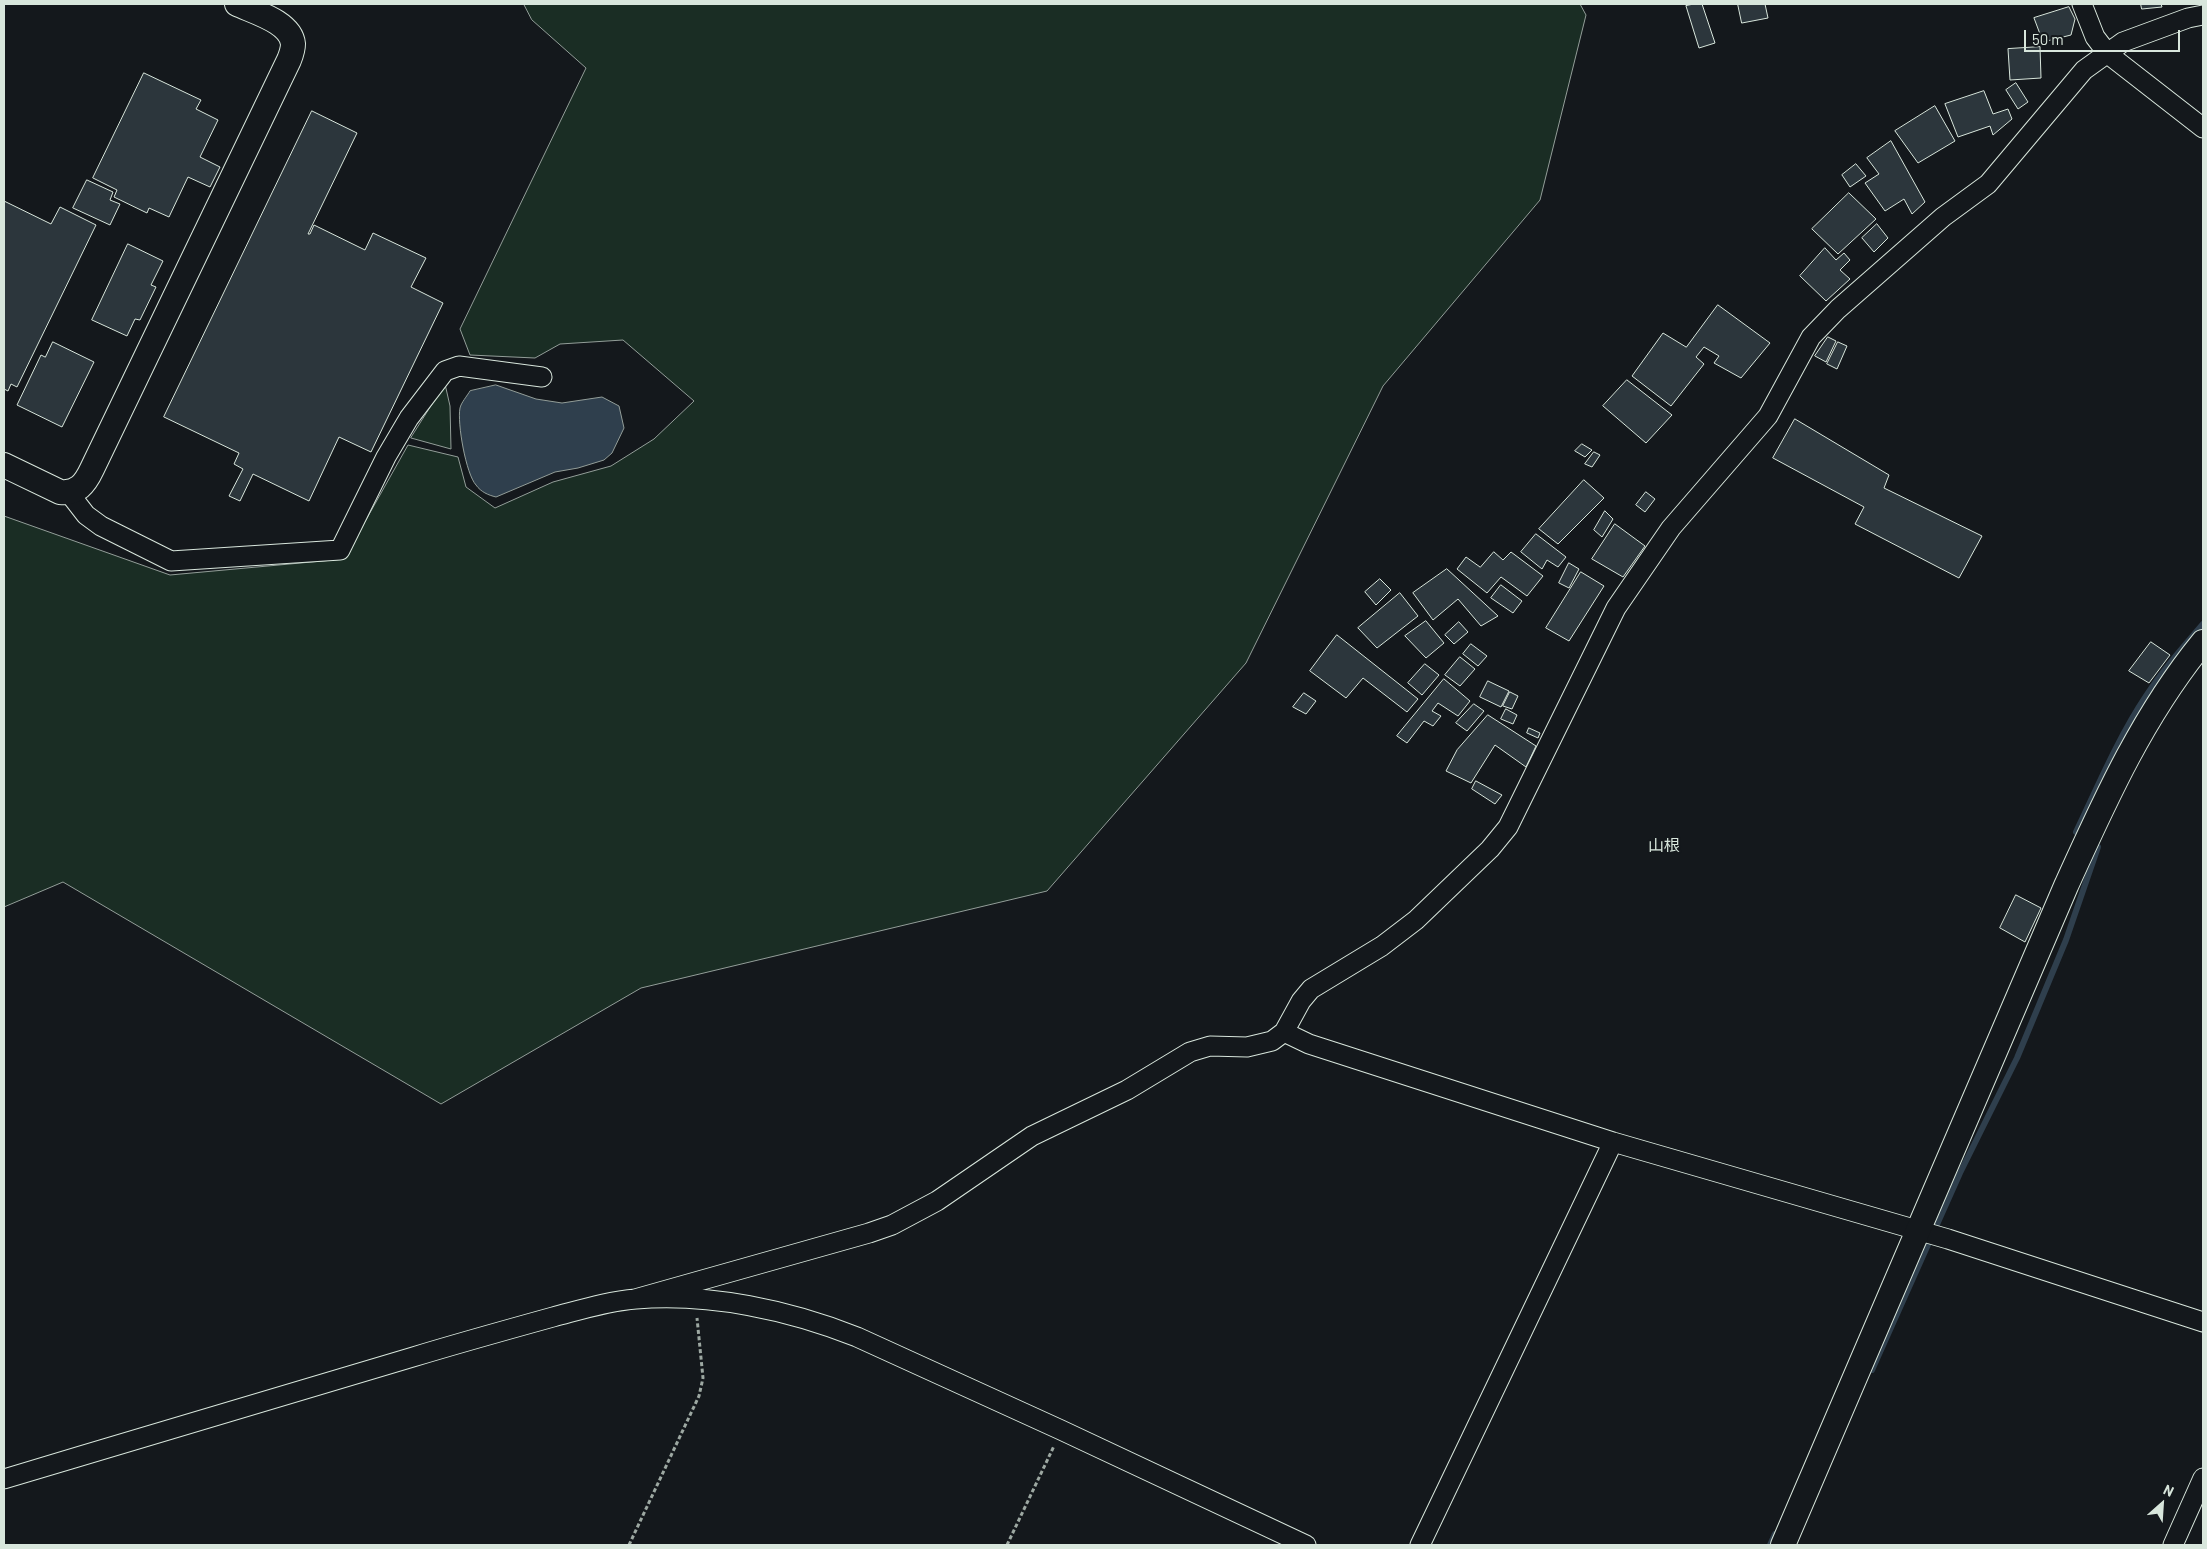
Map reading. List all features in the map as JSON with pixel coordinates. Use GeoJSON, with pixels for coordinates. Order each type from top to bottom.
{"type":"FeatureCollection","features":[{"type":"Feature","properties":{"kind":"street"},"geometry":{"type":"LineString","coordinates":[[4,465],[60,492],[70,493],[82,486],[92,470],[289,60],[293,45],[290,33],[277,23],[237,4]]}},
{"type":"Feature","properties":{"kind":"street"},"geometry":{"type":"LineString","coordinates":[[2082,4],[2095,37],[2108,54],[2203,128]]}},
{"type":"Feature","properties":{"kind":"street"},"geometry":{"type":"LineString","coordinates":[[4,1479],[500,1332],[592,1307],[635,1299],[869,1233],[892,1225],[944,1197],[1032,1136],[1127,1090],[1190,1052],[1210,1046],[1247,1047],[1272,1042],[1284,1032],[1301,1000],[1311,989],[1382,946],[1416,920],[1478,862],[1508,827],[1616,608],[1671,528],[1768,416],[1811,337],[1838,309],[1943,217],[1988,184],[2084,70],[2123,42],[2149,31],[2203,15]]}},
{"type":"Feature","properties":{"kind":"street"},"geometry":{"type":"LineString","coordinates":[[70,493],[86,515],[101,526],[171,561],[340,550],[386,457],[409,418],[445,371],[459,366],[542,377]]}},
{"type":"Feature","properties":{"kind":"street"},"geometry":{"type":"LineString","coordinates":[[1783,1545],[1929,1234],[2066,886],[2112,785],[2146,722],[2180,670],[2203,642]]}},
{"type":"Feature","properties":{"kind":"street"},"geometry":{"type":"LineString","coordinates":[[1284,1032],[1309,1044],[1613,1142],[1929,1234],[2203,1322]]}},
{"type":"Feature","properties":{"kind":"street"},"geometry":{"type":"LineString","coordinates":[[1420,1545],[1613,1142]]}},
{"type":"Feature","properties":{"kind":"street"},"geometry":{"type":"LineString","coordinates":[[635,1299],[696,1300],[750,1306],[827,1325],[893,1352],[1306,1545]]}},
{"type":"Feature","properties":{"kind":"street"},"geometry":{"type":"LineString","coordinates":[[2173,1545],[2203,1478]]}},
{"type":"Feature","properties":{"kind":"path"},"geometry":{"type":"LineString","coordinates":[[629,1545],[699,1396],[703,1378],[696,1300]]}},
{"type":"Feature","properties":{"kind":"path"},"geometry":{"type":"LineString","coordinates":[[1007,1545],[1061,1430]]}},
{"type":"Feature","properties":{"kind":"green space"},"geometry":{"type":"Polygon","coordinates":[[[524,4],[1580,4],[1586,15],[1540,200],[1383,386],[1246,663],[1047,891],[641,988],[441,1104],[63,882],[4,907],[4,516],[170,575],[344,559],[408,445],[458,457],[466,487],[495,508],[553,482],[611,466],[654,439],[694,401],[623,340],[560,344],[535,358],[470,355],[460,329],[586,68],[532,20],[524,4]]]}},
{"type":"Feature","properties":{"kind":"green space"},"geometry":{"type":"Polygon","coordinates":[[[445,384],[450,406],[451,449],[411,438],[445,384]]]}},
{"type":"Feature","properties":{"kind":"water"},"geometry":{"type":"Polygon","coordinates":[[[496,385],[536,399],[562,403],[602,397],[619,406],[624,428],[612,453],[604,460],[578,468],[555,472],[496,497],[490,495],[482,491],[472,479],[463,448],[459,415],[461,406],[470,391],[496,385]]]}},
{"type":"Feature","properties":{"kind":"building"},"geometry":{"type":"Polygon","coordinates":[[[1702,4],[1715,43],[1699,48],[1686,6],[1702,4]]]}},
{"type":"Feature","properties":{"kind":"building"},"geometry":{"type":"Polygon","coordinates":[[[1738,4],[1765,4],[1768,18],[1742,23],[1738,4]]]}},
{"type":"Feature","properties":{"kind":"building"},"geometry":{"type":"Polygon","coordinates":[[[2141,4],[2161,4],[2162,7],[2142,9],[2141,4]]]}},
{"type":"Feature","properties":{"kind":"building"},"geometry":{"type":"Polygon","coordinates":[[[2069,7],[2075,19],[2071,35],[2043,42],[2034,18],[2069,7]]]}},
{"type":"Feature","properties":{"kind":"building"},"geometry":{"type":"Polygon","coordinates":[[[2040,47],[2041,78],[2010,80],[2008,49],[2040,47]]]}},
{"type":"Feature","properties":{"kind":"building"},"geometry":{"type":"Polygon","coordinates":[[[144,73],[201,100],[196,109],[218,120],[200,157],[220,167],[210,187],[188,177],[169,217],[149,208],[147,213],[114,197],[117,190],[93,178],[144,73]]]}},
{"type":"Feature","properties":{"kind":"building"},"geometry":{"type":"Polygon","coordinates":[[[2016,83],[2028,102],[2018,109],[2006,90],[2016,83]]]}},
{"type":"Feature","properties":{"kind":"building"},"geometry":{"type":"Polygon","coordinates":[[[1984,91],[1993,114],[2008,109],[2012,119],[1993,135],[1990,126],[1958,137],[1945,104],[1984,91]]]}},
{"type":"Feature","properties":{"kind":"building"},"geometry":{"type":"Polygon","coordinates":[[[1935,106],[1955,141],[1918,163],[1895,131],[1935,106]]]}},
{"type":"Feature","properties":{"kind":"building"},"geometry":{"type":"Polygon","coordinates":[[[312,111],[357,133],[308,234],[310,234],[314,225],[365,250],[373,233],[426,258],[411,287],[443,303],[371,452],[339,437],[309,501],[253,474],[240,501],[229,496],[243,469],[234,464],[239,453],[164,417],[312,111]]]}},
{"type":"Feature","properties":{"kind":"building"},"geometry":{"type":"Polygon","coordinates":[[[1891,141],[1925,202],[1912,214],[1904,199],[1885,211],[1865,183],[1879,174],[1867,158],[1891,141]]]}},
{"type":"Feature","properties":{"kind":"building"},"geometry":{"type":"Polygon","coordinates":[[[1856,164],[1866,176],[1850,187],[1842,175],[1856,164]]]}},
{"type":"Feature","properties":{"kind":"building"},"geometry":{"type":"Polygon","coordinates":[[[87,180],[113,192],[110,200],[120,204],[110,225],[73,208],[87,180]]]}},
{"type":"Feature","properties":{"kind":"building"},"geometry":{"type":"Polygon","coordinates":[[[1849,193],[1876,219],[1838,254],[1812,229],[1849,193]]]}},
{"type":"Feature","properties":{"kind":"building"},"geometry":{"type":"Polygon","coordinates":[[[4,201],[51,224],[60,207],[96,225],[17,387],[11,384],[8,391],[4,389],[4,201]]]}},
{"type":"Feature","properties":{"kind":"building"},"geometry":{"type":"Polygon","coordinates":[[[1877,224],[1888,238],[1874,252],[1862,238],[1877,224]]]}},
{"type":"Feature","properties":{"kind":"building"},"geometry":{"type":"Polygon","coordinates":[[[128,244],[163,261],[151,285],[156,287],[140,320],[135,319],[127,336],[92,320],[128,244]]]}},
{"type":"Feature","properties":{"kind":"building"},"geometry":{"type":"Polygon","coordinates":[[[1825,248],[1836,260],[1844,253],[1850,260],[1840,270],[1850,279],[1826,301],[1800,276],[1825,248]]]}},
{"type":"Feature","properties":{"kind":"building"},"geometry":{"type":"Polygon","coordinates":[[[1718,305],[1770,343],[1741,378],[1714,363],[1719,356],[1704,347],[1696,357],[1704,364],[1671,406],[1632,376],[1663,333],[1686,347],[1718,305]]]}},
{"type":"Feature","properties":{"kind":"building"},"geometry":{"type":"Polygon","coordinates":[[[1828,337],[1836,341],[1826,362],[1815,356],[1828,337]]]}},
{"type":"Feature","properties":{"kind":"building"},"geometry":{"type":"Polygon","coordinates":[[[53,342],[94,362],[62,427],[17,405],[41,355],[45,357],[53,342]]]}},
{"type":"Feature","properties":{"kind":"building"},"geometry":{"type":"Polygon","coordinates":[[[1838,342],[1847,346],[1837,369],[1827,364],[1838,342]]]}},
{"type":"Feature","properties":{"kind":"building"},"geometry":{"type":"Polygon","coordinates":[[[1627,380],[1672,415],[1646,443],[1603,406],[1627,380]]]}},
{"type":"Feature","properties":{"kind":"building"},"geometry":{"type":"Polygon","coordinates":[[[1795,419],[1889,475],[1884,488],[1982,536],[1959,578],[1855,524],[1864,507],[1773,458],[1795,419]]]}},
{"type":"Feature","properties":{"kind":"building"},"geometry":{"type":"Polygon","coordinates":[[[1582,444],[1592,450],[1585,457],[1575,451],[1582,444]]]}},
{"type":"Feature","properties":{"kind":"building"},"geometry":{"type":"Polygon","coordinates":[[[1594,452],[1600,455],[1592,467],[1585,464],[1594,452]]]}},
{"type":"Feature","properties":{"kind":"building"},"geometry":{"type":"Polygon","coordinates":[[[1584,480],[1604,498],[1558,544],[1539,529],[1584,480]]]}},
{"type":"Feature","properties":{"kind":"building"},"geometry":{"type":"Polygon","coordinates":[[[1646,492],[1655,499],[1645,512],[1636,505],[1646,492]]]}},
{"type":"Feature","properties":{"kind":"building"},"geometry":{"type":"Polygon","coordinates":[[[1605,511],[1613,519],[1602,537],[1594,530],[1605,511]]]}},
{"type":"Feature","properties":{"kind":"building"},"geometry":{"type":"Polygon","coordinates":[[[1615,524],[1645,546],[1623,577],[1592,559],[1615,524]]]}},
{"type":"Feature","properties":{"kind":"building"},"geometry":{"type":"Polygon","coordinates":[[[1536,534],[1566,557],[1558,567],[1547,560],[1542,569],[1521,552],[1536,534]]]}},
{"type":"Feature","properties":{"kind":"building"},"geometry":{"type":"Polygon","coordinates":[[[1494,552],[1503,560],[1511,552],[1543,576],[1527,596],[1501,577],[1487,593],[1457,569],[1466,557],[1480,567],[1494,552]]]}},
{"type":"Feature","properties":{"kind":"building"},"geometry":{"type":"Polygon","coordinates":[[[1569,563],[1579,569],[1569,588],[1559,583],[1569,563]]]}},
{"type":"Feature","properties":{"kind":"building"},"geometry":{"type":"Polygon","coordinates":[[[1447,569],[1498,616],[1481,626],[1458,599],[1433,620],[1413,593],[1447,569]]]}},
{"type":"Feature","properties":{"kind":"building"},"geometry":{"type":"Polygon","coordinates":[[[1581,572],[1604,586],[1569,641],[1546,628],[1581,572]]]}},
{"type":"Feature","properties":{"kind":"building"},"geometry":{"type":"Polygon","coordinates":[[[1380,579],[1391,590],[1376,605],[1365,592],[1380,579]]]}},
{"type":"Feature","properties":{"kind":"building"},"geometry":{"type":"Polygon","coordinates":[[[1501,585],[1522,601],[1513,613],[1491,598],[1501,585]]]}},
{"type":"Feature","properties":{"kind":"building"},"geometry":{"type":"Polygon","coordinates":[[[1400,593],[1418,616],[1377,648],[1358,628],[1400,593]]]}},
{"type":"Feature","properties":{"kind":"building"},"geometry":{"type":"Polygon","coordinates":[[[1426,621],[1444,643],[1426,658],[1405,636],[1426,621]]]}},
{"type":"Feature","properties":{"kind":"building"},"geometry":{"type":"Polygon","coordinates":[[[1459,622],[1468,632],[1454,644],[1445,635],[1459,622]]]}},
{"type":"Feature","properties":{"kind":"building"},"geometry":{"type":"Polygon","coordinates":[[[1337,635],[1418,699],[1407,712],[1363,678],[1346,698],[1310,671],[1337,635]]]}},
{"type":"Feature","properties":{"kind":"building"},"geometry":{"type":"Polygon","coordinates":[[[2151,642],[2170,655],[2149,683],[2129,671],[2151,642]]]}},
{"type":"Feature","properties":{"kind":"building"},"geometry":{"type":"Polygon","coordinates":[[[1471,644],[1487,656],[1478,666],[1463,654],[1471,644]]]}},
{"type":"Feature","properties":{"kind":"building"},"geometry":{"type":"Polygon","coordinates":[[[1460,657],[1475,669],[1460,686],[1445,675],[1460,657]]]}},
{"type":"Feature","properties":{"kind":"building"},"geometry":{"type":"Polygon","coordinates":[[[1425,664],[1439,675],[1422,695],[1408,683],[1425,664]]]}},
{"type":"Feature","properties":{"kind":"building"},"geometry":{"type":"Polygon","coordinates":[[[1444,679],[1470,701],[1458,716],[1438,703],[1432,711],[1441,716],[1433,726],[1424,721],[1407,743],[1397,736],[1444,679]]]}},
{"type":"Feature","properties":{"kind":"building"},"geometry":{"type":"Polygon","coordinates":[[[1488,681],[1509,691],[1501,707],[1480,697],[1488,681]]]}},
{"type":"Feature","properties":{"kind":"building"},"geometry":{"type":"Polygon","coordinates":[[[1510,692],[1518,696],[1512,709],[1503,706],[1510,692]]]}},
{"type":"Feature","properties":{"kind":"building"},"geometry":{"type":"Polygon","coordinates":[[[1304,693],[1316,701],[1306,714],[1293,707],[1304,693]]]}},
{"type":"Feature","properties":{"kind":"building"},"geometry":{"type":"Polygon","coordinates":[[[1474,704],[1484,711],[1467,731],[1456,723],[1474,704]]]}},
{"type":"Feature","properties":{"kind":"building"},"geometry":{"type":"Polygon","coordinates":[[[1506,709],[1517,715],[1513,724],[1501,719],[1506,709]]]}},
{"type":"Feature","properties":{"kind":"building"},"geometry":{"type":"Polygon","coordinates":[[[1488,715],[1536,746],[1526,767],[1495,745],[1471,783],[1446,771],[1457,750],[1488,715]]]}},
{"type":"Feature","properties":{"kind":"building"},"geometry":{"type":"Polygon","coordinates":[[[1529,728],[1540,733],[1538,738],[1527,733],[1529,728]]]}},
{"type":"Feature","properties":{"kind":"building"},"geometry":{"type":"Polygon","coordinates":[[[1476,781],[1502,795],[1495,804],[1472,789],[1476,781]]]}},
{"type":"Feature","properties":{"kind":"building"},"geometry":{"type":"Polygon","coordinates":[[[2016,895],[2041,908],[2025,942],[2000,928],[2016,895]]]}},
{"type":"Feature","properties":{"kind":"waterway"},"geometry":{"type":"LineString","coordinates":[[2079,834],[2076,832],[2126,728],[2166,668],[2203,624]]}},
{"type":"Feature","properties":{"kind":"waterway"},"geometry":{"type":"LineString","coordinates":[[1872,1370],[1960,1173],[2017,1058],[2066,940],[2098,847],[2094,845]]}},
{"type":"Feature","properties":{"kind":"waterway"},"geometry":{"type":"LineString","coordinates":[[1770,1545],[1775,1534]]}},
{"type":"Feature","properties":{"kind":"district","name":"山根"},"geometry":{"type":"Point","coordinates":[1664,846]}}]}
